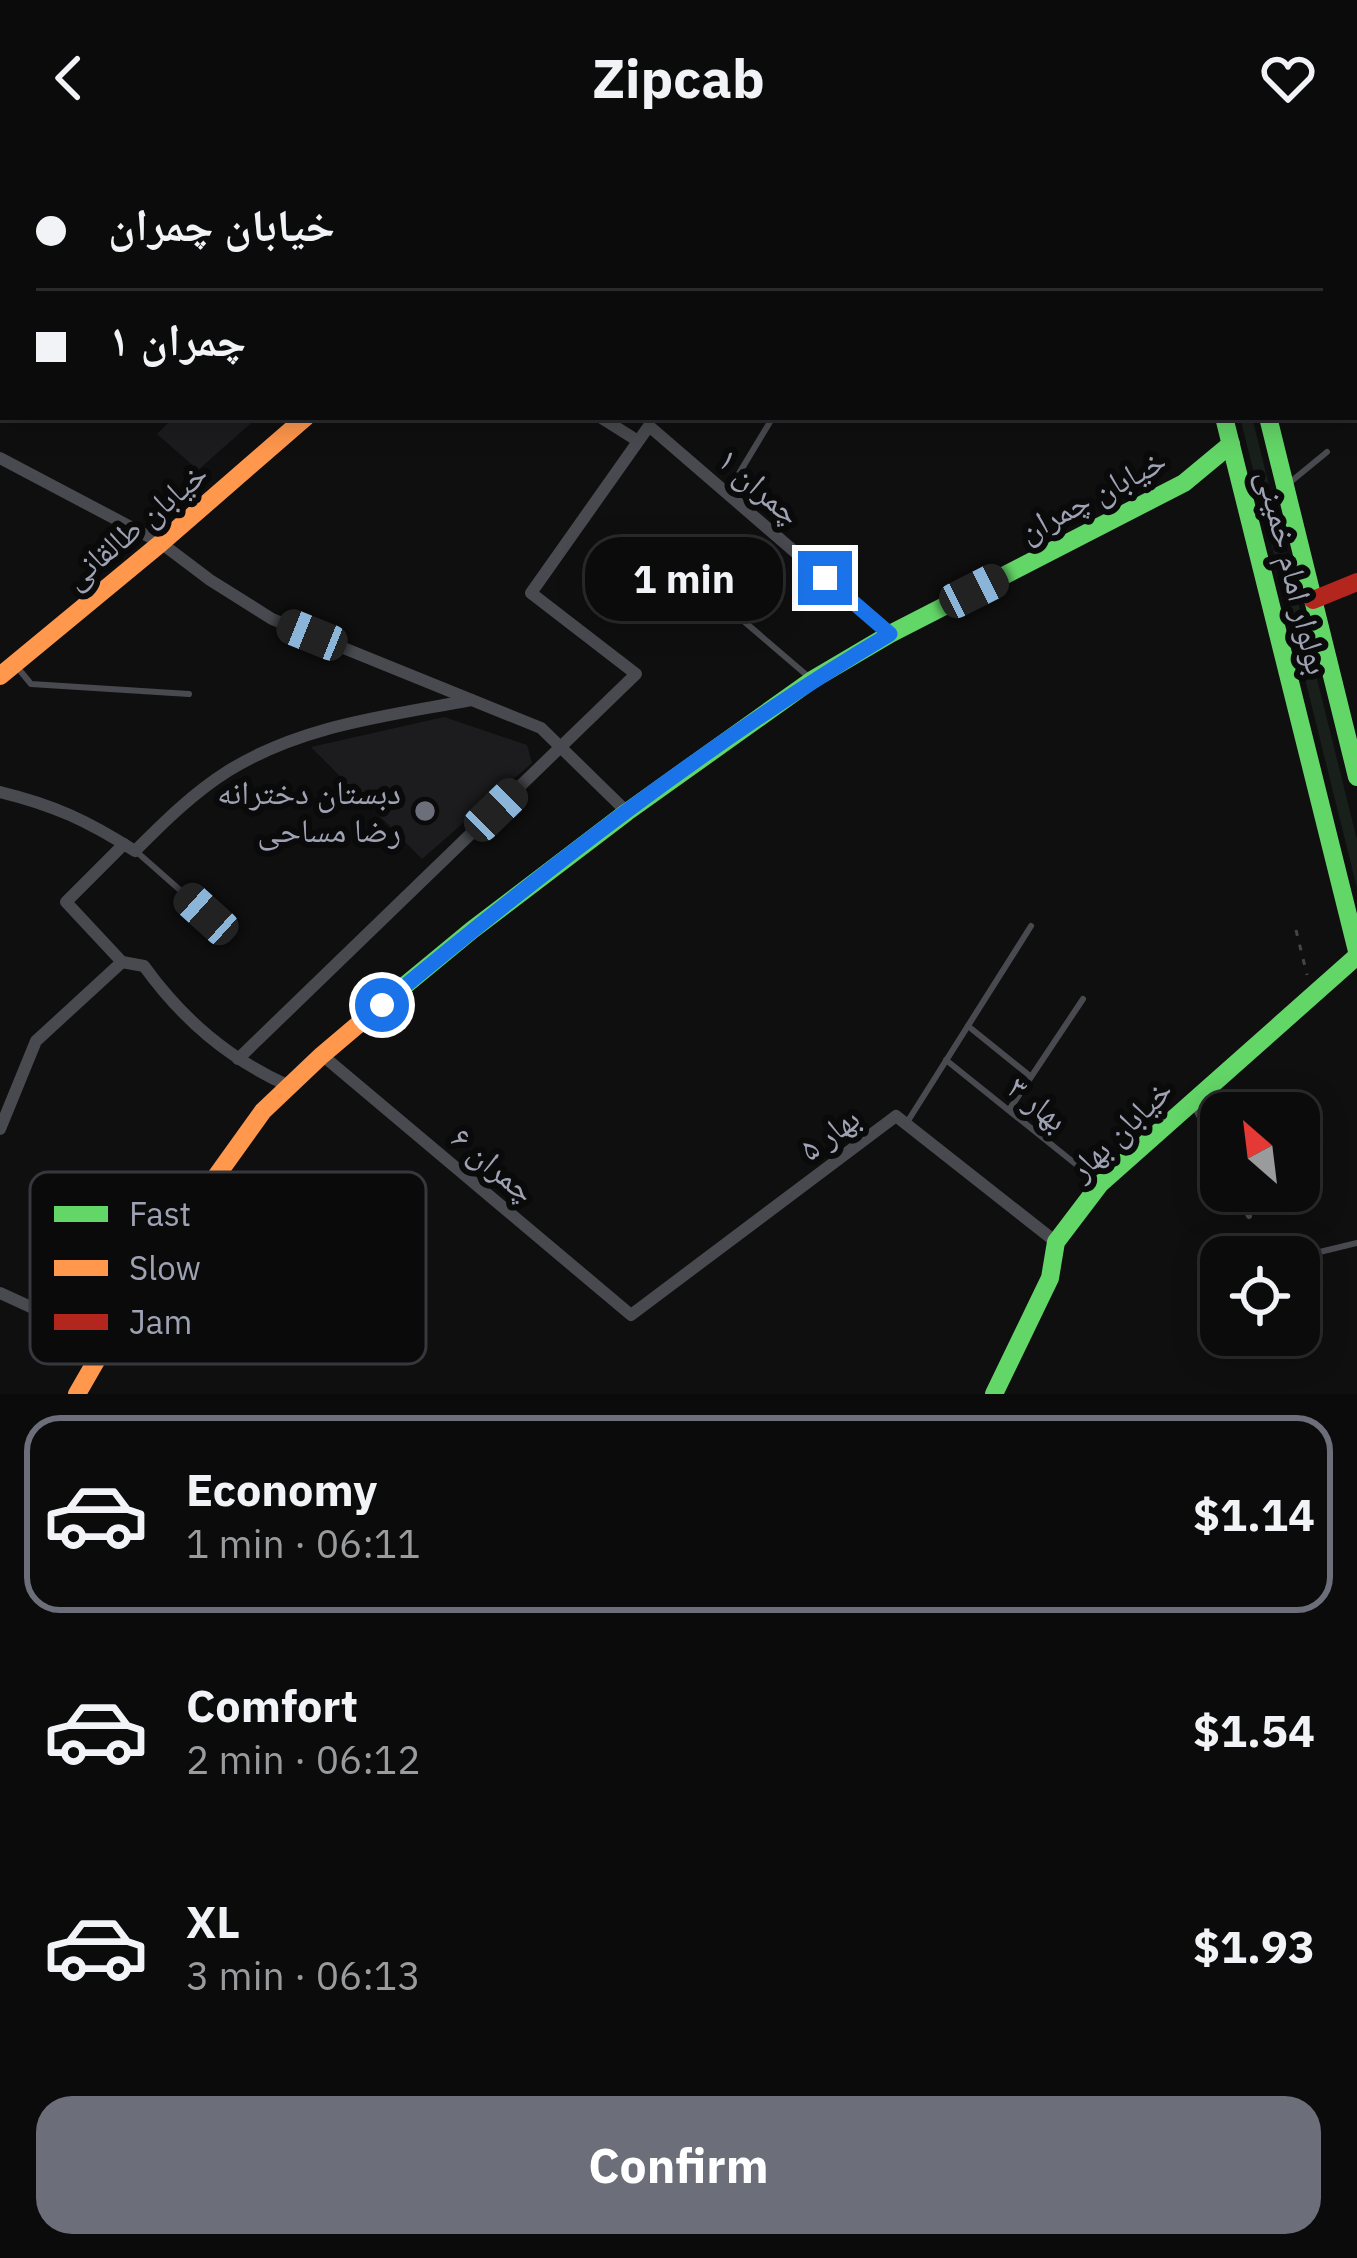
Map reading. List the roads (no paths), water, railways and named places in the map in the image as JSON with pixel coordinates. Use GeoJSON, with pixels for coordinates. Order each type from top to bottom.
{"type":"FeatureCollection","features":[{"type":"Feature","properties":{"kind":"main road","name":"خیابان طالقانی"},"geometry":{"type":"LineString","coordinates":[[7,670],[303,420]]}},
{"type":"Feature","properties":{"kind":"main road","name":"بولوار امام خمینی"},"geometry":{"type":"LineString","coordinates":[[1226,420],[1357,954]]}},
{"type":"Feature","properties":{"kind":"main road","name":"بولوار امام خمینی"},"geometry":{"type":"LineString","coordinates":[[1269,420],[1357,777]]}},
{"type":"Feature","properties":{"kind":"main road","name":"خیابان چمران"},"geometry":{"type":"LineString","coordinates":[[219,1172],[263,1111],[322,1055],[472,930],[627,812],[812,680],[890,634],[1184,483],[1231,444]]}},
{"type":"Feature","properties":{"kind":"main road"},"geometry":{"type":"LineString","coordinates":[[1313,600],[1357,582]]}},
{"type":"Feature","properties":{"kind":"main road","name":"خیابان بهار"},"geometry":{"type":"LineString","coordinates":[[994,1394],[1050,1278],[1056,1242],[1100,1184],[1357,954]]}},
{"type":"Feature","properties":{"kind":"main road","name":"خیابان چمران"},"geometry":{"type":"LineString","coordinates":[[77,1394],[94,1364]]}},
{"type":"Feature","properties":{"kind":"street"},"geometry":{"type":"LineString","coordinates":[[605,420],[638,441]]}},
{"type":"Feature","properties":{"kind":"street"},"geometry":{"type":"LineString","coordinates":[[238,1059],[636,674],[531,593],[651,422]]}},
{"type":"Feature","properties":{"kind":"street","name":"چمران ۱"},"geometry":{"type":"LineString","coordinates":[[651,422],[890,634]]}},
{"type":"Feature","properties":{"kind":"street"},"geometry":{"type":"LineString","coordinates":[[0,458],[161,544],[272,619],[541,728],[627,812]]}},
{"type":"Feature","properties":{"kind":"street"},"geometry":{"type":"LineString","coordinates":[[289,1086],[238,1059],[194,1025],[144,966],[122,962],[66,902],[184,803],[228,771],[276,746],[327,727],[472,700]]}},
{"type":"Feature","properties":{"kind":"street"},"geometry":{"type":"LineString","coordinates":[[0,792],[67,812],[129,847]]}},
{"type":"Feature","properties":{"kind":"street"},"geometry":{"type":"LineString","coordinates":[[0,1129],[36,1041],[122,962]]}},
{"type":"Feature","properties":{"kind":"street","name":"چمران ۶"},"geometry":{"type":"LineString","coordinates":[[322,1055],[631,1315]]}},
{"type":"Feature","properties":{"kind":"street","name":"بهار ۵"},"geometry":{"type":"LineString","coordinates":[[631,1315],[896,1116],[1056,1242]]}},
{"type":"Feature","properties":{"kind":"street"},"geometry":{"type":"LineString","coordinates":[[0,1293],[30,1307]]}},
{"type":"Feature","properties":{"kind":"lane"},"geometry":{"type":"LineString","coordinates":[[728,494],[771,420]]}},
{"type":"Feature","properties":{"kind":"lane"},"geometry":{"type":"LineString","coordinates":[[1285,486],[1327,452]]}},
{"type":"Feature","properties":{"kind":"lane"},"geometry":{"type":"LineString","coordinates":[[656,546],[812,680]]}},
{"type":"Feature","properties":{"kind":"lane"},"geometry":{"type":"LineString","coordinates":[[7,670],[31,684],[189,694]]}},
{"type":"Feature","properties":{"kind":"lane"},"geometry":{"type":"LineString","coordinates":[[129,847],[206,914]]}},
{"type":"Feature","properties":{"kind":"lane"},"geometry":{"type":"LineString","coordinates":[[906,1124],[1031,926]]}},
{"type":"Feature","properties":{"kind":"lane"},"geometry":{"type":"LineString","coordinates":[[1009,1110],[1083,999]]}},
{"type":"Feature","properties":{"kind":"lane"},"geometry":{"type":"LineString","coordinates":[[968,1026],[1031,1077]]}},
{"type":"Feature","properties":{"kind":"lane","name":"بهار ۳"},"geometry":{"type":"LineString","coordinates":[[946,1060],[1100,1184]]}},
{"type":"Feature","properties":{"kind":"lane"},"geometry":{"type":"LineString","coordinates":[[1192,1100],[1200,1117]]}},
{"type":"Feature","properties":{"kind":"lane"},"geometry":{"type":"LineString","coordinates":[[1247,1212],[1249,1216]]}},
{"type":"Feature","properties":{"kind":"lane"},"geometry":{"type":"LineString","coordinates":[[1320,1252],[1357,1243]]}},
{"type":"Feature","properties":{"kind":"place","name":"دبستان دخترانه رضا مساحی"},"geometry":{"type":"Point","coordinates":[425,811]}}]}
